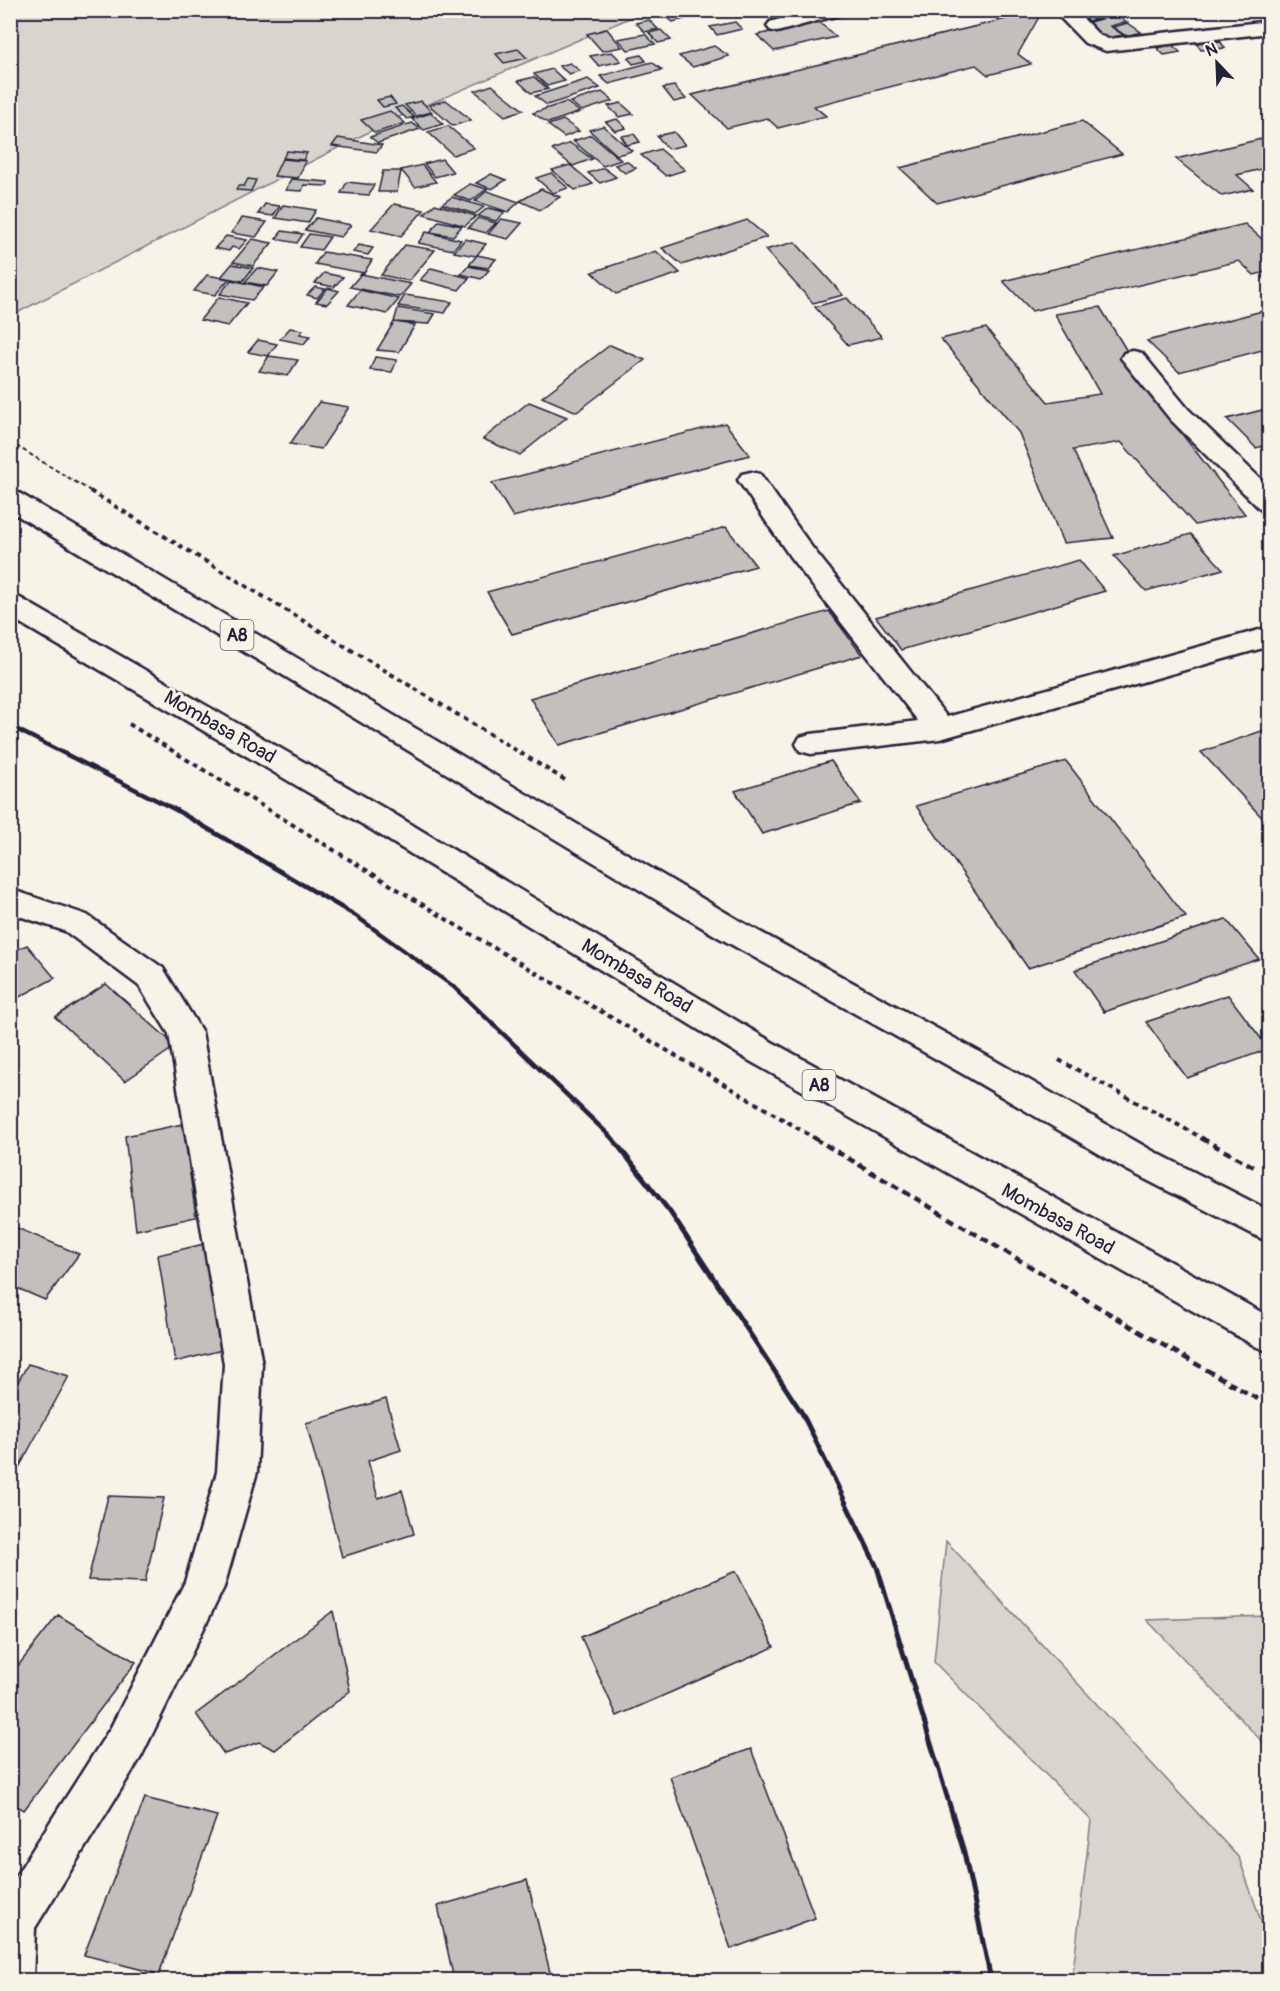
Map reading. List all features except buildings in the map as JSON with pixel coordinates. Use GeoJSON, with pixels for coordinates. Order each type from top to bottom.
{"type":"FeatureCollection","features":[{"type":"Feature","properties":{"kind":"main road"},"geometry":{"type":"LineString","coordinates":[[777,26],[835,10]]}},
{"type":"Feature","properties":{"kind":"main road"},"geometry":{"type":"LineString","coordinates":[[1063,10],[1092,39],[1107,45],[1269,27]]}},
{"type":"Feature","properties":{"kind":"main road"},"geometry":{"type":"LineString","coordinates":[[1133,358],[1179,414],[1269,504]]}},
{"type":"Feature","properties":{"kind":"main road"},"geometry":{"type":"LineString","coordinates":[[751,480],[801,552],[940,729]]}},
{"type":"Feature","properties":{"kind":"main road","name":"A8"},"geometry":{"type":"LineString","coordinates":[[10,499],[729,929],[975,1065],[1139,1160],[1269,1228]]}},
{"type":"Feature","properties":{"kind":"main road","name":"Mombasa Road"},"geometry":{"type":"LineString","coordinates":[[10,604],[378,819],[760,1051],[1269,1336]]}},
{"type":"Feature","properties":{"kind":"main road"},"geometry":{"type":"LineString","coordinates":[[811,744],[940,729],[1269,636]]}},
{"type":"Feature","properties":{"kind":"main road"},"geometry":{"type":"LineString","coordinates":[[10,901],[76,922],[151,977],[185,1032],[243,1364],[237,1472],[204,1587],[126,1742],[12,1925],[10,1980]]}},
{"type":"Feature","properties":{"kind":"path"},"geometry":{"type":"LineString","coordinates":[[10,442],[566,780]]}},
{"type":"Feature","properties":{"kind":"path"},"geometry":{"type":"LineString","coordinates":[[119,718],[480,940],[1269,1406]]}},
{"type":"Feature","properties":{"kind":"path"},"geometry":{"type":"LineString","coordinates":[[1050,1055],[1259,1169]]}},
{"type":"Feature","properties":{"kind":"shaded area"},"geometry":{"type":"Polygon","coordinates":[[[11,11],[646,11],[394,119],[11,316],[11,11]]]}},
{"type":"Feature","properties":{"kind":"shaded area"},"geometry":{"type":"Polygon","coordinates":[[[946,1541],[1239,1858],[1269,1944],[1269,1980],[1072,1980],[1091,1820],[934,1662],[946,1541]]]}},
{"type":"Feature","properties":{"kind":"shaded area"},"geometry":{"type":"Polygon","coordinates":[[[1270,1616],[1269,1749],[1147,1620],[1270,1616]]]}},
{"type":"Feature","properties":{"kind":"railway"},"geometry":{"type":"LineString","coordinates":[[10,726],[176,810],[356,916],[454,987],[612,1138]]}},
{"type":"Feature","properties":{"kind":"railway"},"geometry":{"type":"LineString","coordinates":[[612,1138],[670,1212],[802,1413],[877,1567],[964,1852],[991,1980]]}}]}
